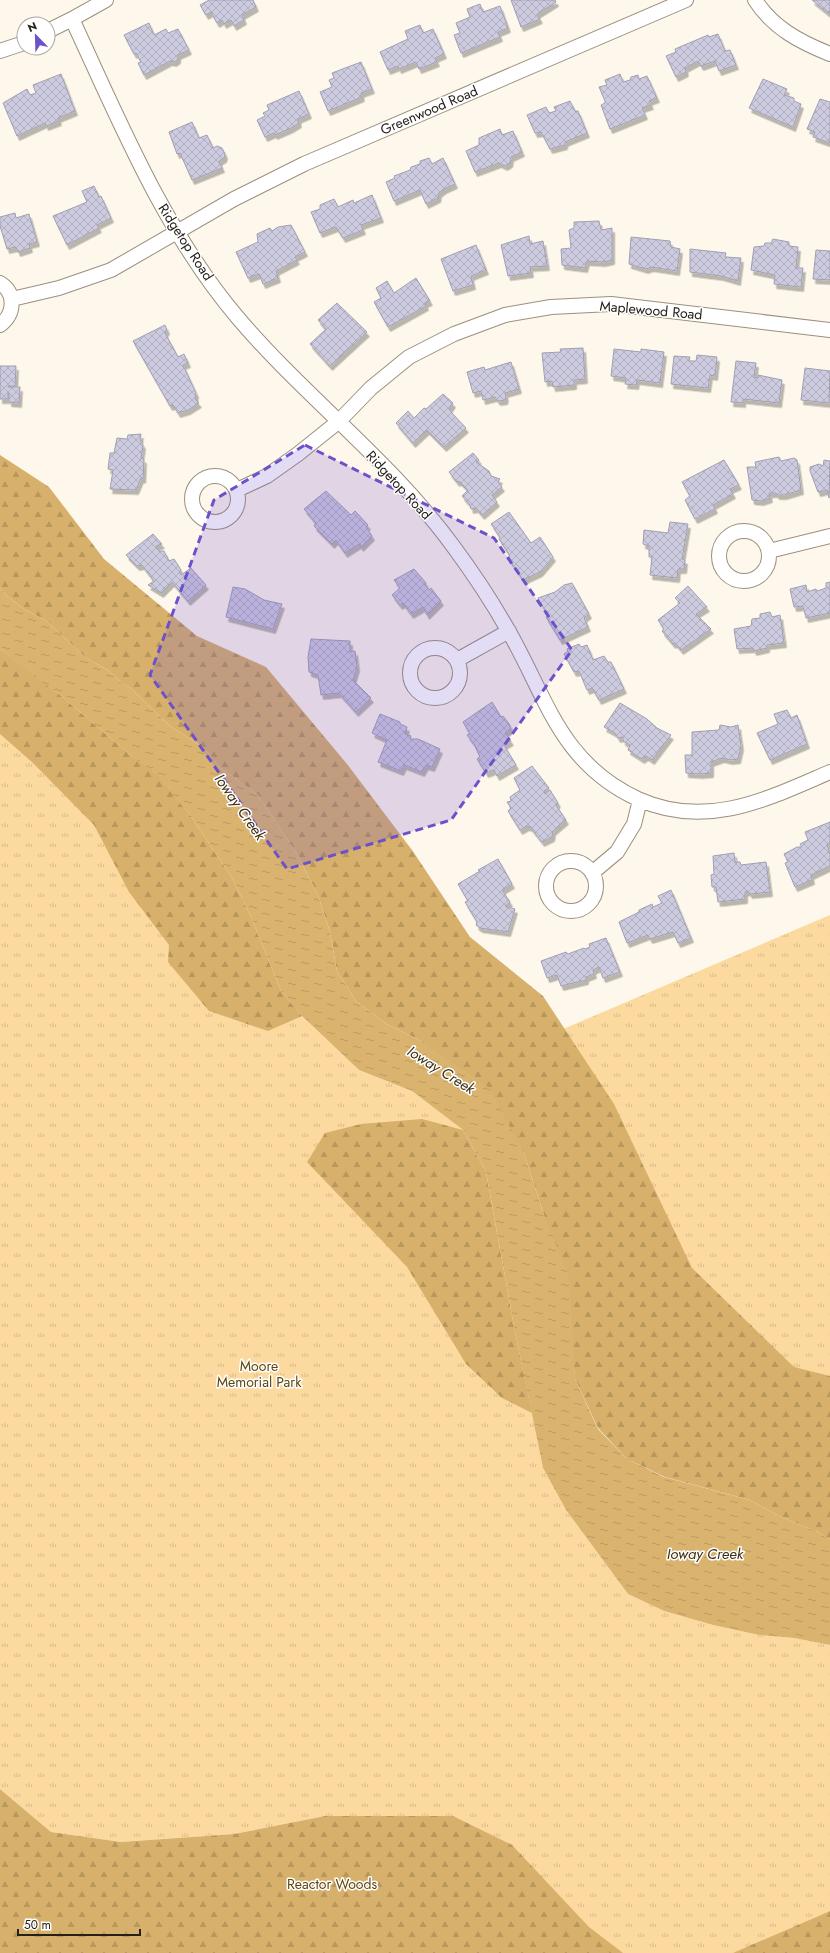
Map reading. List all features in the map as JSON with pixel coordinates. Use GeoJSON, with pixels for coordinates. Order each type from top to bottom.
{"type":"FeatureCollection","features":[{"type":"Feature","properties":{"kind":"street"},"geometry":{"type":"LineString","coordinates":[[56,27],[106,0]]}},
{"type":"Feature","properties":{"kind":"street","name":"Greenwood Road"},"geometry":{"type":"LineString","coordinates":[[12,299],[59,288],[111,270],[234,199],[304,164],[686,0]]}},
{"type":"Feature","properties":{"kind":"street"},"geometry":{"type":"LineString","coordinates":[[755,0],[780,29],[808,46],[830,54]]}},
{"type":"Feature","properties":{"kind":"street","name":"Ridgetop Road"},"geometry":{"type":"LineString","coordinates":[[72,19],[150,185],[203,271],[236,316],[284,369],[416,499],[477,578],[509,631],[561,733],[578,757],[615,787],[640,800],[668,809],[703,812],[736,809],[764,801],[830,772]]}},
{"type":"Feature","properties":{"kind":"street"},"geometry":{"type":"LineString","coordinates":[[0,52],[16,46]]}},
{"type":"Feature","properties":{"kind":"street"},"geometry":{"type":"LineString","coordinates":[[0,283],[9,291],[12,299],[10,314],[0,324]]}},
{"type":"Feature","properties":{"kind":"street","name":"Maplewood Road"},"geometry":{"type":"LineString","coordinates":[[237,490],[267,476],[298,454],[338,422],[371,388],[409,358],[454,334],[506,315],[551,307],[611,304],[830,330]]}},
{"type":"Feature","properties":{"kind":"street"},"geometry":{"type":"LineString","coordinates":[[769,551],[830,536]]}},
{"type":"Feature","properties":{"kind":"street"},"geometry":{"type":"LineString","coordinates":[[457,660],[509,631]]}},
{"type":"Feature","properties":{"kind":"street"},"geometry":{"type":"LineString","coordinates":[[592,873],[617,852],[634,824],[640,800]]}},
{"type":"Feature","properties":{"kind":"highlighted area"},"geometry":{"type":"Polygon","coordinates":[[[305,445],[494,538],[572,650],[451,820],[287,869],[150,675],[214,500],[305,445]]]}},
{"type":"Feature","properties":{"kind":"green space"},"geometry":{"type":"Polygon","coordinates":[[[0,455],[49,487],[104,559],[197,636],[266,667],[347,764],[412,850],[470,937],[543,996],[614,1104],[692,1268],[794,1367],[830,1376],[830,1540],[818,1532],[779,1516],[750,1500],[665,1477],[627,1459],[598,1428],[575,1379],[571,1334],[543,1212],[524,1153],[421,1041],[385,1023],[356,1001],[337,971],[330,932],[318,895],[297,854],[258,795],[221,768],[202,746],[170,726],[132,689],[121,682],[108,670],[86,658],[47,621],[24,609],[7,596],[0,588],[0,455]]]}},
{"type":"Feature","properties":{"kind":"green space","name":"Moore Memorial Park"},"geometry":{"type":"Polygon","coordinates":[[[0,649],[60,695],[127,752],[158,775],[281,991],[302,1016],[359,1070],[412,1091],[463,1130],[497,1236],[543,1468],[566,1510],[628,1594],[664,1611],[713,1625],[759,1635],[794,1638],[830,1645],[830,1953],[439,1953],[325,1816],[234,1834],[121,1842],[51,1832],[0,1789],[0,649]]]}},
{"type":"Feature","properties":{"kind":"green space"},"geometry":{"type":"Polygon","coordinates":[[[0,649],[60,695],[127,752],[158,775],[190,815],[232,878],[251,917],[281,991],[302,1016],[268,1031],[209,1011],[168,962],[169,945],[129,892],[94,825],[33,763],[0,734],[0,649]]]}},
{"type":"Feature","properties":{"kind":"green space"},"geometry":{"type":"Polygon","coordinates":[[[830,915],[830,1540],[465,1071],[830,915]]]}},
{"type":"Feature","properties":{"kind":"green space"},"geometry":{"type":"Polygon","coordinates":[[[422,1119],[463,1130],[486,1172],[515,1332],[532,1413],[502,1398],[466,1364],[407,1267],[307,1162],[325,1133],[361,1124],[422,1119]]]}},
{"type":"Feature","properties":{"kind":"green space","name":"Reactor Woods"},"geometry":{"type":"Polygon","coordinates":[[[0,1789],[51,1832],[121,1842],[234,1834],[325,1816],[453,1816],[512,1845],[589,1927],[623,1953],[0,1953],[0,1789]]]}},
{"type":"Feature","properties":{"kind":"green space"},"geometry":{"type":"Polygon","coordinates":[[[830,1911],[830,1953],[733,1953],[821,1915],[830,1911]]]}},
{"type":"Feature","properties":{"kind":"water","name":"Ioway Creek"},"geometry":{"type":"Polygon","coordinates":[[[0,588],[7,596],[24,609],[47,621],[86,658],[108,670],[121,682],[132,689],[170,726],[202,746],[221,768],[258,795],[297,854],[318,895],[330,932],[337,971],[356,1001],[385,1023],[421,1041],[489,1088],[524,1153],[543,1212],[569,1276],[575,1379],[598,1429],[627,1459],[664,1477],[750,1500],[779,1516],[818,1532],[830,1540],[830,1645],[794,1638],[759,1635],[713,1625],[664,1611],[628,1594],[566,1510],[543,1468],[515,1332],[486,1172],[463,1130],[412,1091],[359,1070],[302,1016],[281,991],[251,917],[232,878],[190,815],[158,776],[127,752],[60,695],[0,649],[0,588]]]}},
{"type":"Feature","properties":{"kind":"building"},"geometry":{"type":"Polygon","coordinates":[[[209,0],[253,0],[256,7],[242,15],[244,20],[234,26],[231,20],[224,24],[222,20],[217,23],[211,12],[206,15],[200,5],[209,0]]]}},
{"type":"Feature","properties":{"kind":"building"},"geometry":{"type":"Polygon","coordinates":[[[511,0],[555,0],[556,2],[537,14],[540,19],[521,27],[511,0]]]}},
{"type":"Feature","properties":{"kind":"building"},"geometry":{"type":"Polygon","coordinates":[[[812,0],[830,0],[830,11],[828,13],[812,0]]]}},
{"type":"Feature","properties":{"kind":"building"},"geometry":{"type":"Polygon","coordinates":[[[480,4],[483,12],[500,6],[508,28],[498,32],[500,37],[461,53],[454,35],[460,33],[456,23],[470,17],[467,9],[480,4]]]}},
{"type":"Feature","properties":{"kind":"building"},"geometry":{"type":"Polygon","coordinates":[[[149,23],[154,35],[166,29],[168,33],[178,29],[189,50],[178,55],[178,59],[174,62],[170,61],[144,75],[138,63],[141,62],[136,53],[134,54],[124,35],[149,23]]]}},
{"type":"Feature","properties":{"kind":"building"},"geometry":{"type":"Polygon","coordinates":[[[420,25],[423,33],[433,29],[444,54],[435,58],[437,62],[419,69],[416,62],[399,69],[398,66],[388,70],[380,52],[408,39],[405,31],[420,25]]]}},
{"type":"Feature","properties":{"kind":"building"},"geometry":{"type":"Polygon","coordinates":[[[718,34],[725,51],[730,50],[736,65],[719,71],[715,61],[701,66],[698,61],[685,68],[686,72],[676,77],[666,56],[676,52],[675,49],[708,35],[709,37],[718,34]]]}},
{"type":"Feature","properties":{"kind":"building"},"geometry":{"type":"Polygon","coordinates":[[[361,62],[372,89],[361,93],[362,97],[328,111],[320,92],[332,87],[329,80],[334,78],[332,73],[361,62]]]}},
{"type":"Feature","properties":{"kind":"building"},"geometry":{"type":"Polygon","coordinates":[[[61,74],[75,111],[58,118],[59,121],[46,126],[45,123],[17,136],[3,103],[27,89],[30,95],[36,93],[33,85],[61,74]]]}},
{"type":"Feature","properties":{"kind":"building"},"geometry":{"type":"Polygon","coordinates":[[[620,74],[623,82],[638,75],[639,79],[647,76],[657,98],[649,101],[651,105],[642,108],[645,115],[610,129],[601,105],[605,103],[605,101],[599,87],[607,85],[605,80],[620,74]]]}},
{"type":"Feature","properties":{"kind":"building"},"geometry":{"type":"Polygon","coordinates":[[[763,79],[787,89],[784,95],[794,98],[794,101],[801,104],[793,127],[749,108],[763,79]]]}},
{"type":"Feature","properties":{"kind":"building"},"geometry":{"type":"Polygon","coordinates":[[[299,91],[309,114],[298,119],[299,123],[291,128],[275,135],[274,133],[265,137],[257,120],[265,116],[263,113],[269,110],[267,105],[299,91]]]}},
{"type":"Feature","properties":{"kind":"building"},"geometry":{"type":"Polygon","coordinates":[[[820,99],[830,102],[830,143],[813,137],[815,132],[807,129],[820,99]]]}},
{"type":"Feature","properties":{"kind":"building"},"geometry":{"type":"Polygon","coordinates":[[[570,101],[575,111],[578,111],[587,133],[565,142],[565,145],[550,149],[541,132],[535,133],[527,115],[546,107],[549,113],[556,111],[554,107],[570,101]]]}},
{"type":"Feature","properties":{"kind":"building"},"geometry":{"type":"Polygon","coordinates":[[[192,122],[199,138],[207,135],[213,148],[217,146],[222,148],[225,154],[224,158],[219,161],[222,168],[192,180],[180,153],[177,154],[169,132],[192,122]]]}},
{"type":"Feature","properties":{"kind":"building"},"geometry":{"type":"Polygon","coordinates":[[[500,129],[502,135],[513,131],[522,152],[511,157],[510,163],[505,166],[499,163],[475,172],[466,151],[479,145],[479,138],[500,129]]]}},
{"type":"Feature","properties":{"kind":"building"},"geometry":{"type":"Polygon","coordinates":[[[429,158],[432,164],[443,158],[455,184],[444,189],[439,193],[438,198],[426,204],[420,190],[394,201],[386,182],[395,178],[394,176],[410,170],[411,167],[420,164],[420,161],[429,158]]]}},
{"type":"Feature","properties":{"kind":"building"},"geometry":{"type":"Polygon","coordinates":[[[94,186],[99,197],[101,196],[111,218],[97,225],[99,228],[67,245],[53,216],[87,202],[82,191],[94,186]]]}},
{"type":"Feature","properties":{"kind":"building"},"geometry":{"type":"Polygon","coordinates":[[[372,195],[381,218],[361,225],[363,230],[343,238],[336,227],[320,233],[311,212],[320,209],[320,205],[334,199],[338,207],[353,200],[354,203],[372,195]]]}},
{"type":"Feature","properties":{"kind":"building"},"geometry":{"type":"Polygon","coordinates":[[[15,213],[16,218],[29,214],[37,242],[29,244],[30,248],[18,252],[16,247],[7,249],[0,226],[0,217],[15,213]]]}},
{"type":"Feature","properties":{"kind":"building"},"geometry":{"type":"Polygon","coordinates":[[[599,221],[601,230],[612,228],[612,260],[603,262],[587,261],[585,268],[562,265],[561,249],[571,248],[569,230],[574,228],[574,222],[599,221]]]}},
{"type":"Feature","properties":{"kind":"building"},"geometry":{"type":"Polygon","coordinates":[[[291,225],[305,252],[295,257],[297,260],[276,271],[278,278],[263,284],[259,274],[248,278],[236,252],[258,242],[257,234],[270,228],[272,231],[278,227],[291,225]]]}},
{"type":"Feature","properties":{"kind":"building"},"geometry":{"type":"Polygon","coordinates":[[[529,236],[530,244],[543,241],[547,266],[530,267],[531,273],[508,276],[501,245],[529,236]]]}},
{"type":"Feature","properties":{"kind":"building"},"geometry":{"type":"Polygon","coordinates":[[[631,237],[670,241],[671,247],[680,249],[677,271],[651,267],[646,269],[629,264],[631,237]]]}},
{"type":"Feature","properties":{"kind":"building"},"geometry":{"type":"Polygon","coordinates":[[[773,239],[789,242],[789,246],[798,247],[796,268],[803,268],[801,287],[774,284],[775,275],[751,270],[754,247],[764,246],[765,243],[771,243],[773,239]]]}},
{"type":"Feature","properties":{"kind":"building"},"geometry":{"type":"Polygon","coordinates":[[[476,245],[486,270],[471,276],[473,285],[453,291],[441,259],[476,245]]]}},
{"type":"Feature","properties":{"kind":"building"},"geometry":{"type":"Polygon","coordinates":[[[690,249],[726,253],[725,257],[741,258],[738,281],[721,276],[690,272],[690,249]]]}},
{"type":"Feature","properties":{"kind":"building"},"geometry":{"type":"Polygon","coordinates":[[[816,250],[830,251],[830,280],[813,279],[816,250]]]}},
{"type":"Feature","properties":{"kind":"building"},"geometry":{"type":"Polygon","coordinates":[[[416,278],[430,301],[425,303],[426,306],[388,327],[374,302],[381,298],[376,288],[387,281],[394,293],[416,278]]]}},
{"type":"Feature","properties":{"kind":"building"},"geometry":{"type":"Polygon","coordinates":[[[337,303],[367,332],[330,366],[310,344],[326,329],[318,320],[337,303]]]}},
{"type":"Feature","properties":{"kind":"building"},"geometry":{"type":"Polygon","coordinates":[[[165,325],[167,330],[165,333],[178,357],[184,354],[188,363],[183,365],[196,393],[195,399],[199,403],[188,410],[178,413],[173,405],[170,406],[133,341],[165,325]]]}},
{"type":"Feature","properties":{"kind":"building"},"geometry":{"type":"Polygon","coordinates":[[[583,348],[585,379],[574,380],[574,385],[553,387],[552,381],[545,382],[542,353],[561,352],[560,349],[583,348]]]}},
{"type":"Feature","properties":{"kind":"building"},"geometry":{"type":"Polygon","coordinates":[[[614,349],[641,352],[641,349],[664,352],[660,383],[637,380],[636,385],[625,384],[626,378],[611,376],[614,349]]]}},
{"type":"Feature","properties":{"kind":"building"},"geometry":{"type":"Polygon","coordinates":[[[697,355],[717,357],[715,376],[710,375],[708,388],[671,384],[674,356],[690,357],[689,361],[696,361],[697,355]]]}},
{"type":"Feature","properties":{"kind":"building"},"geometry":{"type":"Polygon","coordinates":[[[736,361],[756,363],[754,377],[758,378],[758,375],[782,380],[779,403],[743,399],[743,403],[731,402],[736,361]]]}},
{"type":"Feature","properties":{"kind":"building"},"geometry":{"type":"Polygon","coordinates":[[[511,362],[519,389],[505,393],[505,400],[498,401],[495,397],[483,400],[481,391],[473,393],[467,372],[484,367],[485,370],[511,362]]]}},
{"type":"Feature","properties":{"kind":"building"},"geometry":{"type":"Polygon","coordinates":[[[0,366],[16,366],[15,386],[8,387],[20,387],[19,403],[9,402],[9,393],[8,399],[0,399],[0,366]]]}},
{"type":"Feature","properties":{"kind":"building"},"geometry":{"type":"Polygon","coordinates":[[[805,368],[830,371],[829,403],[801,400],[805,368]]]}},
{"type":"Feature","properties":{"kind":"building"},"geometry":{"type":"Polygon","coordinates":[[[443,394],[453,403],[449,409],[466,428],[444,447],[427,430],[413,443],[396,423],[408,411],[414,418],[424,408],[426,409],[443,394]]]}},
{"type":"Feature","properties":{"kind":"building"},"geometry":{"type":"Polygon","coordinates":[[[141,434],[140,440],[143,445],[141,458],[144,459],[143,479],[141,478],[136,490],[110,489],[113,470],[108,469],[110,453],[114,453],[117,438],[127,439],[128,435],[141,434]]]}},
{"type":"Feature","properties":{"kind":"building"},"geometry":{"type":"Polygon","coordinates":[[[473,453],[479,460],[476,462],[489,471],[491,476],[500,479],[498,482],[502,487],[492,495],[497,502],[482,515],[476,508],[471,509],[470,505],[462,496],[468,490],[459,481],[457,482],[449,472],[473,453]]]}},
{"type":"Feature","properties":{"kind":"building"},"geometry":{"type":"Polygon","coordinates":[[[779,457],[781,461],[794,458],[797,460],[801,490],[784,495],[769,493],[770,498],[761,501],[752,500],[747,467],[756,467],[755,462],[779,457]]]}},
{"type":"Feature","properties":{"kind":"building"},"geometry":{"type":"Polygon","coordinates":[[[724,460],[739,485],[730,489],[733,494],[713,505],[715,509],[695,519],[685,500],[690,496],[682,482],[724,460]]]}},
{"type":"Feature","properties":{"kind":"building"},"geometry":{"type":"Polygon","coordinates":[[[824,460],[830,461],[829,498],[827,490],[818,492],[810,471],[810,467],[819,464],[823,466],[824,460]]]}},
{"type":"Feature","properties":{"kind":"building"},"geometry":{"type":"Polygon","coordinates":[[[326,491],[351,515],[355,511],[368,525],[366,527],[372,536],[361,547],[359,544],[345,553],[336,540],[332,544],[314,526],[316,523],[304,509],[326,491]]]}},
{"type":"Feature","properties":{"kind":"building"},"geometry":{"type":"Polygon","coordinates":[[[509,512],[531,543],[540,537],[553,557],[540,572],[523,580],[508,558],[510,556],[491,524],[509,512]]]}},
{"type":"Feature","properties":{"kind":"building"},"geometry":{"type":"Polygon","coordinates":[[[670,522],[688,524],[682,559],[685,560],[684,569],[678,569],[677,578],[650,575],[652,557],[649,557],[649,546],[643,544],[644,530],[668,533],[670,522]]]}},
{"type":"Feature","properties":{"kind":"building"},"geometry":{"type":"Polygon","coordinates":[[[153,534],[162,544],[156,546],[159,551],[164,551],[169,561],[174,559],[181,570],[179,572],[181,575],[191,568],[206,585],[188,601],[172,582],[161,593],[148,585],[154,581],[142,565],[137,566],[126,555],[153,534]]]}},
{"type":"Feature","properties":{"kind":"building"},"geometry":{"type":"Polygon","coordinates":[[[414,569],[426,583],[425,585],[429,590],[431,588],[441,601],[427,615],[423,607],[411,614],[403,603],[400,605],[392,595],[400,588],[394,580],[414,569]]]}},
{"type":"Feature","properties":{"kind":"building"},"geometry":{"type":"Polygon","coordinates":[[[830,582],[830,613],[806,618],[803,606],[794,607],[790,589],[806,585],[807,592],[816,589],[817,591],[826,588],[826,583],[830,582]]]}},
{"type":"Feature","properties":{"kind":"building"},"geometry":{"type":"Polygon","coordinates":[[[572,583],[589,614],[584,618],[588,627],[560,640],[546,617],[548,616],[538,598],[555,592],[564,585],[572,583]]]}},
{"type":"Feature","properties":{"kind":"building"},"geometry":{"type":"Polygon","coordinates":[[[688,586],[707,607],[696,614],[711,629],[681,650],[675,643],[673,644],[662,631],[664,629],[658,620],[680,603],[675,598],[688,586]]]}},
{"type":"Feature","properties":{"kind":"building"},"geometry":{"type":"Polygon","coordinates":[[[233,587],[245,589],[264,600],[282,604],[273,629],[226,617],[233,587]]]}},
{"type":"Feature","properties":{"kind":"building"},"geometry":{"type":"Polygon","coordinates":[[[770,612],[772,617],[780,615],[784,643],[767,645],[767,648],[754,651],[753,648],[737,649],[734,629],[751,626],[752,619],[760,618],[760,614],[770,612]]]}},
{"type":"Feature","properties":{"kind":"building"},"geometry":{"type":"Polygon","coordinates":[[[311,639],[350,641],[350,652],[355,651],[357,667],[353,680],[371,698],[356,712],[339,693],[321,695],[318,675],[309,672],[308,657],[311,639]]]}},
{"type":"Feature","properties":{"kind":"building"},"geometry":{"type":"Polygon","coordinates":[[[579,644],[581,647],[587,645],[593,660],[604,656],[608,662],[611,662],[624,689],[599,700],[592,688],[587,690],[579,671],[574,672],[564,654],[568,651],[567,649],[579,644]]]}},
{"type":"Feature","properties":{"kind":"building"},"geometry":{"type":"Polygon","coordinates":[[[492,702],[501,717],[503,716],[510,725],[510,729],[505,733],[511,741],[504,745],[516,765],[497,776],[494,770],[486,773],[477,759],[480,757],[474,744],[467,735],[470,734],[463,722],[492,702]]]}},
{"type":"Feature","properties":{"kind":"building"},"geometry":{"type":"Polygon","coordinates":[[[620,703],[647,719],[657,728],[671,735],[652,760],[646,756],[642,759],[628,750],[630,745],[623,741],[623,737],[618,738],[615,733],[604,727],[620,703]]]}},
{"type":"Feature","properties":{"kind":"building"},"geometry":{"type":"Polygon","coordinates":[[[787,710],[791,718],[797,715],[807,744],[770,760],[757,733],[778,724],[774,714],[787,710]]]}},
{"type":"Feature","properties":{"kind":"building"},"geometry":{"type":"Polygon","coordinates":[[[380,714],[400,722],[400,724],[407,727],[405,734],[411,736],[410,739],[418,739],[440,749],[432,767],[426,765],[422,772],[404,765],[401,771],[378,762],[387,740],[372,733],[380,714]]]}},
{"type":"Feature","properties":{"kind":"building"},"geometry":{"type":"Polygon","coordinates":[[[720,725],[731,727],[738,725],[741,746],[738,759],[730,760],[722,758],[711,762],[711,773],[686,773],[685,755],[692,755],[692,732],[719,730],[720,725]]]}},
{"type":"Feature","properties":{"kind":"building"},"geometry":{"type":"Polygon","coordinates":[[[532,766],[549,788],[544,791],[545,794],[550,790],[558,803],[556,805],[566,820],[553,831],[552,837],[542,842],[530,827],[527,826],[520,830],[508,811],[511,808],[507,802],[511,801],[510,797],[520,790],[514,778],[532,766]]]}},
{"type":"Feature","properties":{"kind":"building"},"geometry":{"type":"Polygon","coordinates":[[[830,822],[830,842],[827,844],[830,855],[830,866],[811,875],[812,880],[795,887],[785,863],[788,862],[784,854],[797,847],[802,847],[800,844],[808,840],[805,832],[830,822]]]}},
{"type":"Feature","properties":{"kind":"building"},"geometry":{"type":"Polygon","coordinates":[[[734,853],[735,862],[740,862],[741,865],[766,862],[770,892],[750,894],[748,891],[745,892],[745,899],[718,902],[716,887],[712,887],[711,875],[714,874],[713,856],[734,853]]]}},
{"type":"Feature","properties":{"kind":"building"},"geometry":{"type":"Polygon","coordinates":[[[498,859],[512,884],[502,890],[510,902],[505,906],[515,909],[508,932],[480,928],[476,925],[477,922],[465,902],[468,901],[458,884],[480,871],[478,870],[498,859]]]}},
{"type":"Feature","properties":{"kind":"building"},"geometry":{"type":"Polygon","coordinates":[[[671,890],[691,938],[678,943],[673,932],[650,939],[648,935],[627,943],[619,922],[652,904],[653,907],[662,903],[658,896],[671,890]]]}},
{"type":"Feature","properties":{"kind":"building"},"geometry":{"type":"Polygon","coordinates":[[[606,938],[620,972],[603,978],[599,967],[593,970],[594,974],[586,977],[586,980],[561,986],[557,975],[547,978],[541,961],[566,952],[568,954],[584,948],[585,949],[590,947],[589,944],[606,938]]]}}]}
